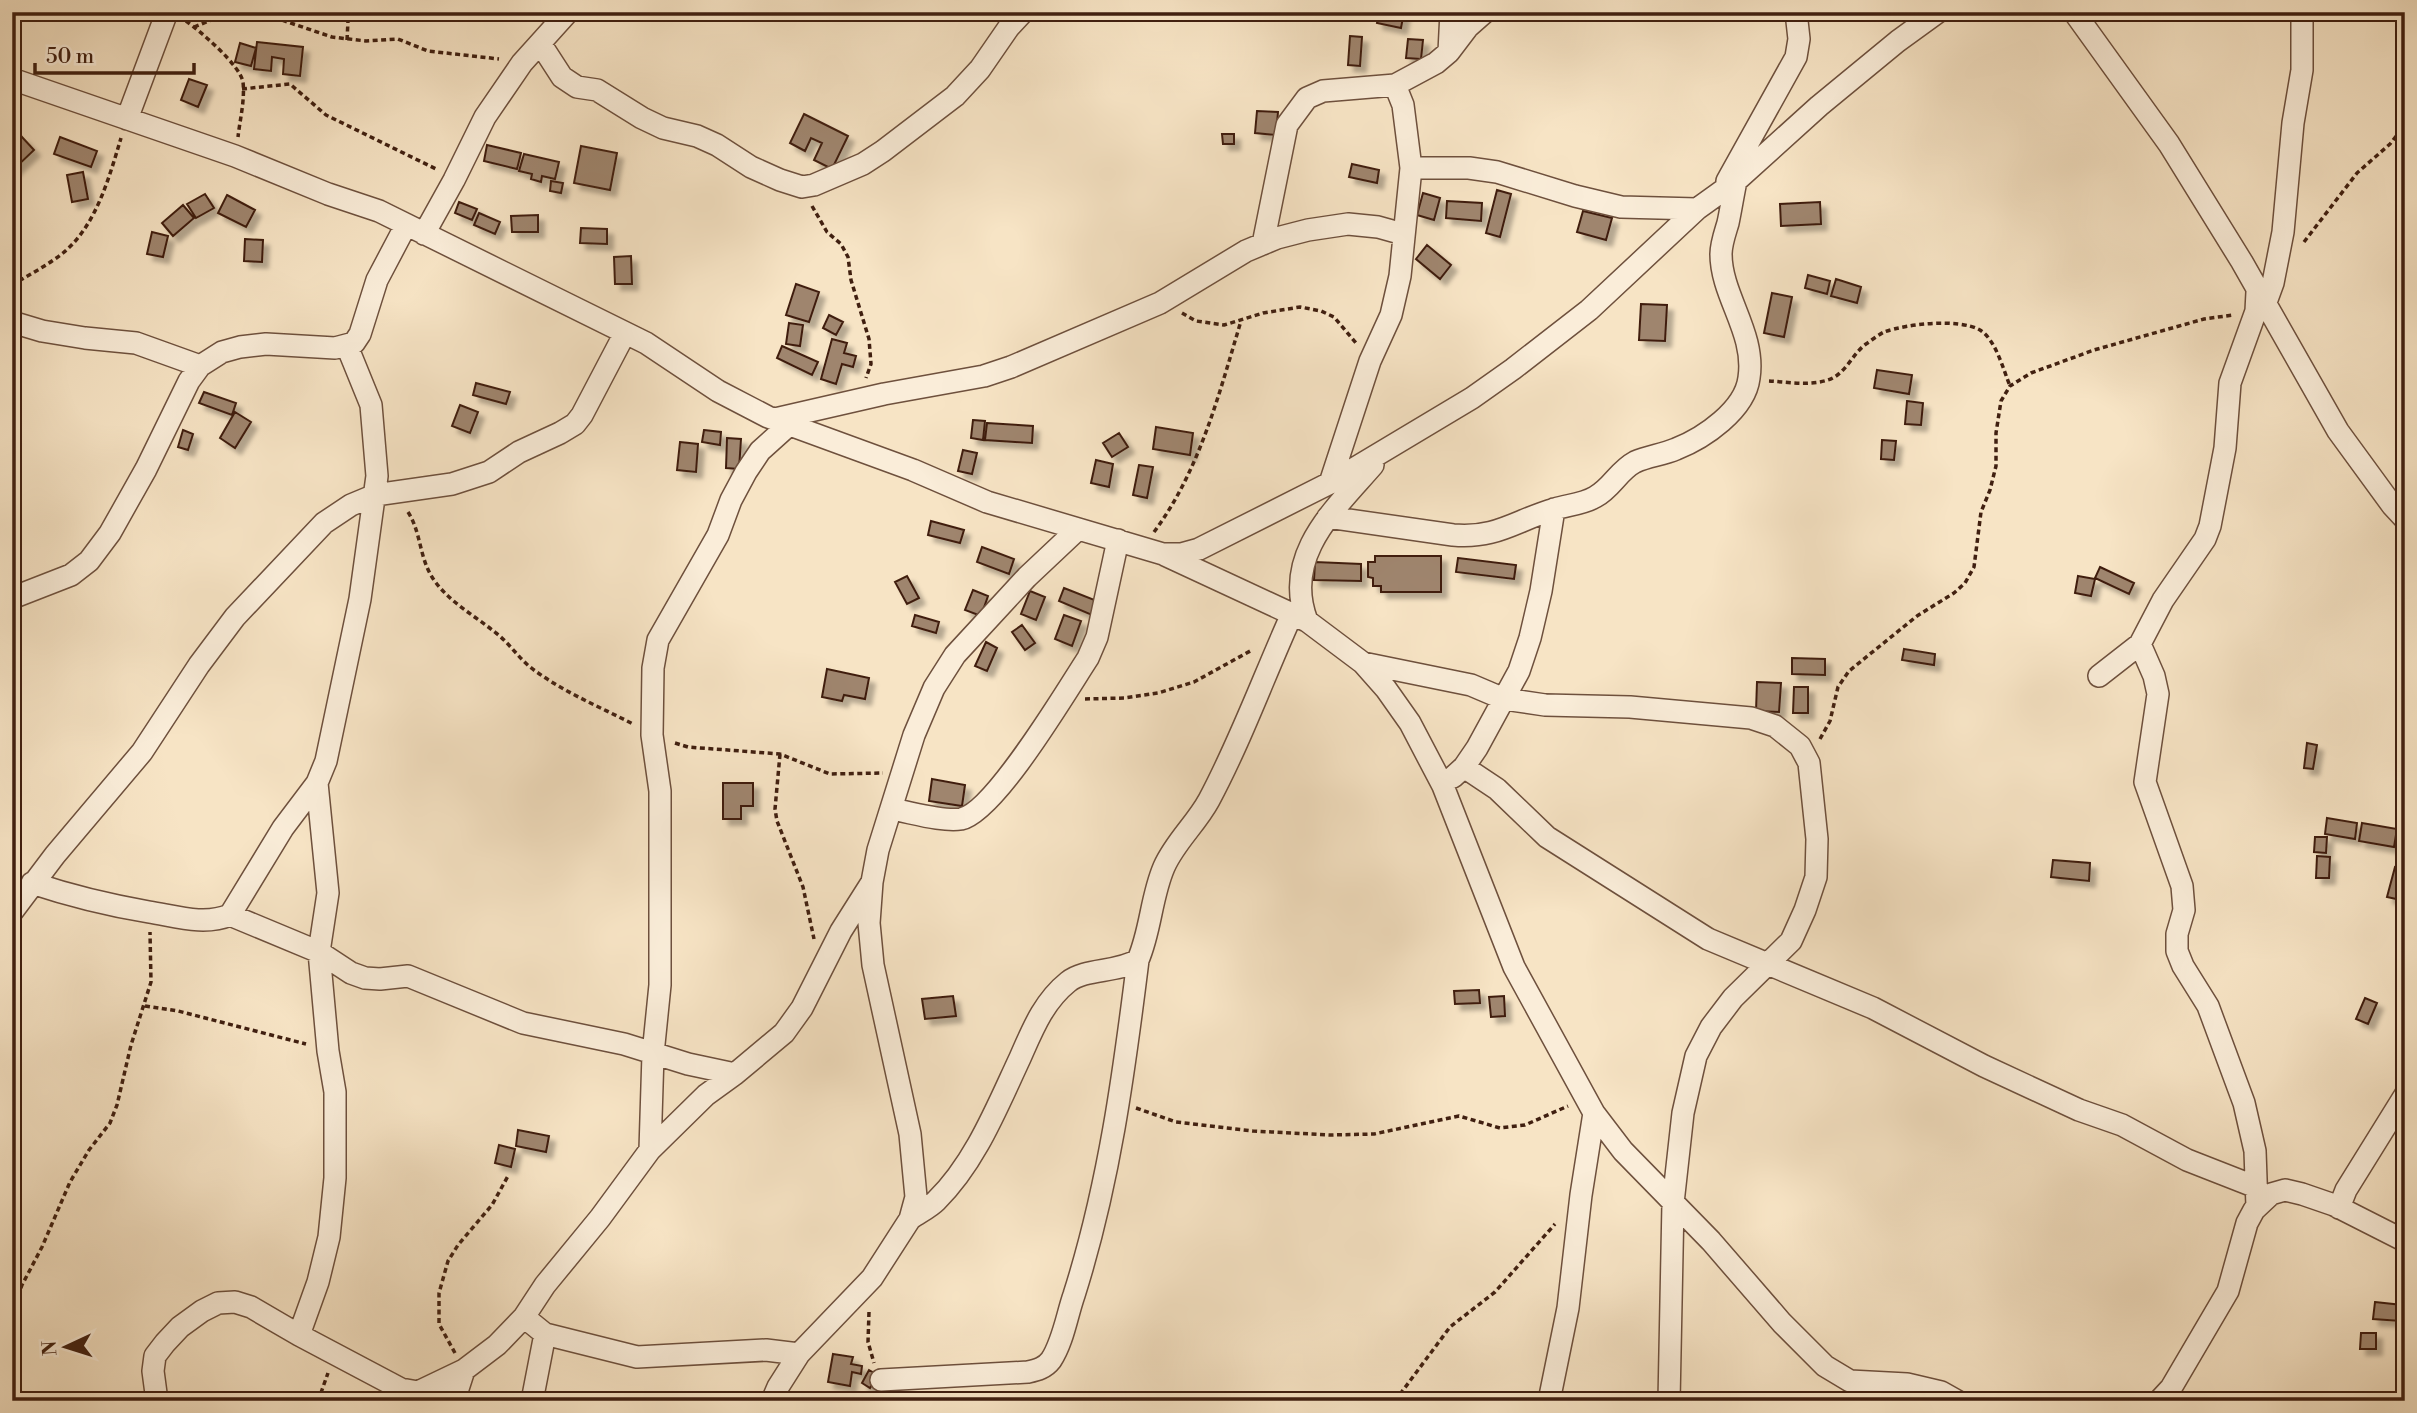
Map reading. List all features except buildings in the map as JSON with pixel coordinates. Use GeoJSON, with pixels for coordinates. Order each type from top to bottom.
{"type":"FeatureCollection","features":[{"type":"Feature","properties":{"kind":"street"},"geometry":{"type":"LineString","coordinates":[[12,598],[71,575],[89,561],[110,533],[134,491],[189,382],[200,366],[222,352],[240,347],[266,344],[335,348],[354,343],[360,334],[377,280],[454,180],[485,117],[522,63],[568,12]]}},
{"type":"Feature","properties":{"kind":"street"},"geometry":{"type":"LineString","coordinates":[[540,43],[562,77],[578,87],[597,90],[663,128],[697,136],[718,145],[751,167],[802,187],[814,185],[863,164],[955,96],[980,69],[1009,27],[1023,12]]}},
{"type":"Feature","properties":{"kind":"street"},"geometry":{"type":"LineString","coordinates":[[1449,52],[1451,12]]}},
{"type":"Feature","properties":{"kind":"street"},"geometry":{"type":"LineString","coordinates":[[1263,244],[1287,125],[1307,98],[1323,91],[1395,85],[1436,63],[1485,12]]}},
{"type":"Feature","properties":{"kind":"street"},"geometry":{"type":"LineString","coordinates":[[1328,517],[1473,537],[1503,530],[1553,509],[1595,498],[1609,488],[1619,474],[1632,464],[1693,442],[1736,407],[1749,380],[1750,360],[1745,332],[1731,295],[1721,254],[1729,185],[1796,57],[1799,39],[1796,12]]}},
{"type":"Feature","properties":{"kind":"street"},"geometry":{"type":"LineString","coordinates":[[1163,554],[1181,554],[1199,549],[1330,484],[1472,398],[1589,310],[1698,209],[1858,73],[1938,12]]}},
{"type":"Feature","properties":{"kind":"street"},"geometry":{"type":"LineString","coordinates":[[2074,12],[2169,144],[2242,262],[2259,303],[2338,431],[2405,519]]}},
{"type":"Feature","properties":{"kind":"street"},"geometry":{"type":"LineString","coordinates":[[2099,676],[2140,644],[2163,600],[2205,539],[2210,526],[2225,448],[2230,383],[2259,303],[2273,283],[2283,232],[2293,123],[2302,70],[2302,12]]}},
{"type":"Feature","properties":{"kind":"street"},"geometry":{"type":"LineString","coordinates":[[127,119],[175,15]]}},
{"type":"Feature","properties":{"kind":"street"},"geometry":{"type":"LineString","coordinates":[[12,79],[235,156],[328,194],[379,211],[646,343],[718,391],[782,422],[913,470],[987,502],[1163,554],[1300,618],[1363,663],[1410,723],[1443,786],[1514,967],[1590,1104],[1623,1151],[1711,1241],[1782,1323],[1825,1366],[1850,1381],[1907,1384],[1941,1392],[1957,1401]]}},
{"type":"Feature","properties":{"kind":"street"},"geometry":{"type":"LineString","coordinates":[[1330,484],[1370,361],[1391,315],[1400,275],[1411,169],[1403,105],[1395,85]]}},
{"type":"Feature","properties":{"kind":"street"},"geometry":{"type":"LineString","coordinates":[[1411,169],[1469,168],[1497,172],[1621,207],[1698,209]]}},
{"type":"Feature","properties":{"kind":"street"},"geometry":{"type":"LineString","coordinates":[[650,1150],[661,922],[660,791],[652,735],[653,668],[658,640],[718,536],[731,500],[746,472],[782,422],[859,401],[984,376],[1048,352],[1160,303],[1246,251],[1308,229],[1348,223],[1403,234]]}},
{"type":"Feature","properties":{"kind":"street"},"geometry":{"type":"LineString","coordinates":[[12,322],[42,331],[136,343],[200,366]]}},
{"type":"Feature","properties":{"kind":"street"},"geometry":{"type":"LineString","coordinates":[[12,912],[32,883],[142,752],[199,665],[235,617],[324,523],[351,505],[385,493],[474,478],[575,424],[595,392],[625,333]]}},
{"type":"Feature","properties":{"kind":"street"},"geometry":{"type":"LineString","coordinates":[[32,883],[89,901],[206,921],[220,920],[230,915],[283,828],[317,783],[326,761],[385,493],[371,405],[347,346]]}},
{"type":"Feature","properties":{"kind":"street"},"geometry":{"type":"LineString","coordinates":[[881,1380],[1028,1372],[1041,1369],[1050,1361],[1059,1342],[1091,1241],[1120,1103],[1138,960],[1164,866],[1207,804],[1234,751],[1283,636],[1300,618],[1300,585],[1304,562],[1316,533],[1388,447]]}},
{"type":"Feature","properties":{"kind":"street"},"geometry":{"type":"LineString","coordinates":[[1443,786],[1464,767],[1494,720],[1519,671],[1541,591],[1553,509]]}},
{"type":"Feature","properties":{"kind":"street"},"geometry":{"type":"LineString","coordinates":[[772,1401],[799,1354],[872,1278],[910,1219],[916,1197],[909,1134],[873,965],[869,923],[878,849],[914,735],[934,688],[955,654],[1027,577],[1079,529]]}},
{"type":"Feature","properties":{"kind":"street"},"geometry":{"type":"LineString","coordinates":[[891,809],[960,819],[969,815],[992,795],[1008,776],[1088,658],[1097,636],[1118,540]]}},
{"type":"Feature","properties":{"kind":"street"},"geometry":{"type":"LineString","coordinates":[[2140,644],[2154,676],[2158,694],[2145,782],[2184,898],[2184,910],[2177,934],[2177,951],[2183,966],[2208,1006],[2240,1092],[2255,1152],[2256,1197],[2228,1291],[2171,1388],[2159,1401]]}},
{"type":"Feature","properties":{"kind":"street"},"geometry":{"type":"LineString","coordinates":[[1363,663],[1471,685],[1504,699],[1545,705],[1630,707],[1751,718],[1775,726],[1800,746],[1809,763],[1817,839],[1816,877],[1805,911],[1791,941],[1733,998],[1711,1027],[1696,1056],[1683,1113],[1673,1203],[1669,1401]]}},
{"type":"Feature","properties":{"kind":"street"},"geometry":{"type":"LineString","coordinates":[[1464,767],[1497,789],[1547,837],[1592,868],[1708,939],[1873,1008],[1984,1066],[2079,1110],[2123,1125],[2256,1197],[2285,1191],[2302,1194],[2339,1208],[2405,1241]]}},
{"type":"Feature","properties":{"kind":"street"},"geometry":{"type":"LineString","coordinates":[[299,1335],[318,1282],[329,1237],[335,1178],[335,1091],[328,1051],[319,952],[328,893],[317,783]]}},
{"type":"Feature","properties":{"kind":"street"},"geometry":{"type":"LineString","coordinates":[[158,1401],[153,1371],[155,1356],[180,1327],[218,1303],[235,1302],[251,1307],[401,1389],[418,1392],[464,1370],[497,1345],[524,1317],[545,1285],[600,1218],[650,1150],[706,1095],[784,1032],[802,1008],[819,972],[872,882]]}},
{"type":"Feature","properties":{"kind":"street"},"geometry":{"type":"LineString","coordinates":[[230,915],[319,952],[351,973],[365,978],[408,976],[523,1023],[624,1044],[735,1074]]}},
{"type":"Feature","properties":{"kind":"street"},"geometry":{"type":"LineString","coordinates":[[910,1219],[935,1202],[961,1172],[995,1113],[1041,1013],[1055,994],[1069,980],[1113,970],[1138,960]]}},
{"type":"Feature","properties":{"kind":"street"},"geometry":{"type":"LineString","coordinates":[[2339,1208],[2346,1190],[2405,1095]]}},
{"type":"Feature","properties":{"kind":"street"},"geometry":{"type":"LineString","coordinates":[[1549,1401],[1568,1308],[1590,1104]]}},
{"type":"Feature","properties":{"kind":"street"},"geometry":{"type":"LineString","coordinates":[[524,1317],[545,1334],[637,1357],[766,1350],[799,1354]]}},
{"type":"Feature","properties":{"kind":"street"},"geometry":{"type":"LineString","coordinates":[[532,1401],[545,1334]]}},
{"type":"Feature","properties":{"kind":"street"},"geometry":{"type":"LineString","coordinates":[[454,1401],[464,1370]]}},
{"type":"Feature","properties":{"kind":"path"},"geometry":{"type":"LineString","coordinates":[[194,27],[231,12]]}},
{"type":"Feature","properties":{"kind":"path"},"geometry":{"type":"LineString","coordinates":[[258,12],[347,40],[398,40],[428,51],[522,63]]}},
{"type":"Feature","properties":{"kind":"path"},"geometry":{"type":"LineString","coordinates":[[347,40],[351,12]]}},
{"type":"Feature","properties":{"kind":"path"},"geometry":{"type":"LineString","coordinates":[[175,15],[194,27],[237,69],[243,82],[235,156]]}},
{"type":"Feature","properties":{"kind":"path"},"geometry":{"type":"LineString","coordinates":[[242,89],[290,84],[326,115],[454,180]]}},
{"type":"Feature","properties":{"kind":"path"},"geometry":{"type":"LineString","coordinates":[[12,285],[62,254],[80,237],[110,176],[127,119]]}},
{"type":"Feature","properties":{"kind":"path"},"geometry":{"type":"LineString","coordinates":[[2298,251],[2357,173],[2390,144],[2405,125]]}},
{"type":"Feature","properties":{"kind":"path"},"geometry":{"type":"LineString","coordinates":[[802,187],[827,232],[841,244],[848,257],[851,279],[869,339],[871,364],[859,401]]}},
{"type":"Feature","properties":{"kind":"path"},"geometry":{"type":"LineString","coordinates":[[1160,303],[1196,321],[1224,325],[1284,309],[1300,307],[1321,311],[1334,317],[1370,361]]}},
{"type":"Feature","properties":{"kind":"path"},"geometry":{"type":"LineString","coordinates":[[1809,763],[1830,721],[1838,687],[1849,671],[1917,616],[1954,593],[1965,583],[1974,567],[1981,512],[1996,466],[1996,433],[2001,401],[2010,386],[2031,373],[2094,350],[2259,303]]}},
{"type":"Feature","properties":{"kind":"path"},"geometry":{"type":"LineString","coordinates":[[1142,547],[1173,506],[1189,475],[1217,402],[1241,321]]}},
{"type":"Feature","properties":{"kind":"path"},"geometry":{"type":"LineString","coordinates":[[1749,380],[1800,383],[1828,380],[1841,373],[1863,346],[1882,333],[1948,323],[1980,330],[1990,341],[2010,386]]}},
{"type":"Feature","properties":{"kind":"path"},"geometry":{"type":"LineString","coordinates":[[385,493],[414,521],[424,562],[433,579],[451,599],[495,632],[528,666],[564,689],[652,735],[688,747],[780,754],[830,774],[902,772]]}},
{"type":"Feature","properties":{"kind":"path"},"geometry":{"type":"LineString","coordinates":[[1061,700],[1124,698],[1158,693],[1194,682],[1218,667],[1283,636]]}},
{"type":"Feature","properties":{"kind":"path"},"geometry":{"type":"LineString","coordinates":[[780,754],[775,809],[777,821],[803,887],[819,972]]}},
{"type":"Feature","properties":{"kind":"path"},"geometry":{"type":"LineString","coordinates":[[12,1312],[70,1182],[89,1150],[110,1123],[117,1105],[131,1045],[151,982],[152,951],[148,912]]}},
{"type":"Feature","properties":{"kind":"path"},"geometry":{"type":"LineString","coordinates":[[145,1006],[203,1017],[328,1051]]}},
{"type":"Feature","properties":{"kind":"path"},"geometry":{"type":"LineString","coordinates":[[1120,1103],[1176,1122],[1253,1131],[1330,1135],[1374,1134],[1459,1116],[1500,1128],[1525,1125],[1558,1111],[1590,1104]]}},
{"type":"Feature","properties":{"kind":"path"},"geometry":{"type":"LineString","coordinates":[[464,1370],[439,1324],[439,1293],[448,1261],[492,1205],[508,1176]]}},
{"type":"Feature","properties":{"kind":"path"},"geometry":{"type":"LineString","coordinates":[[1395,1401],[1450,1328],[1494,1292],[1555,1224]]}},
{"type":"Feature","properties":{"kind":"path"},"geometry":{"type":"LineString","coordinates":[[12,1277],[22,1285]]}},
{"type":"Feature","properties":{"kind":"path"},"geometry":{"type":"LineString","coordinates":[[872,1278],[867,1333],[871,1356],[881,1380]]}},
{"type":"Feature","properties":{"kind":"path"},"geometry":{"type":"LineString","coordinates":[[318,1401],[338,1354]]}}]}
